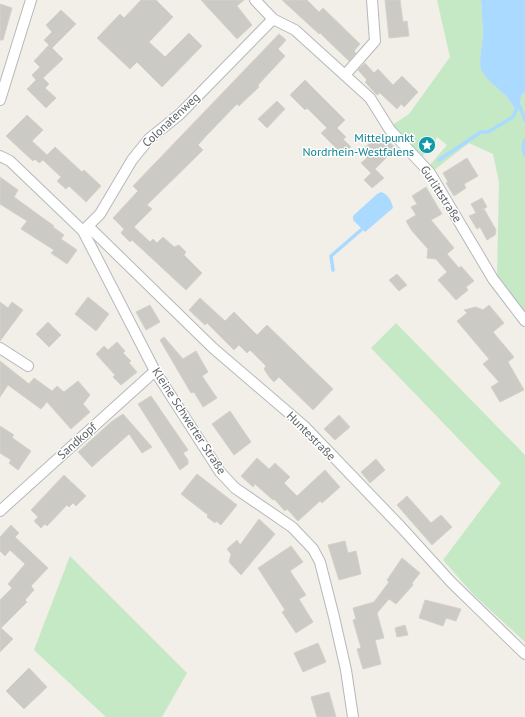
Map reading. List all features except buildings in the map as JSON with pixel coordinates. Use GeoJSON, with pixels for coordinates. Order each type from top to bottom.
{"type":"FeatureCollection","features":[{"type":"Feature","properties":{"kind":"street"},"geometry":{"type":"LineString","coordinates":[[0,100],[31,0]]}},
{"type":"Feature","properties":{"kind":"street","name":"Gurlittstraße"},"geometry":{"type":"LineString","coordinates":[[255,0],[273,19],[295,30],[370,98],[390,130],[430,173],[493,279],[525,321]]}},
{"type":"Feature","properties":{"kind":"street"},"geometry":{"type":"LineString","coordinates":[[345,75],[375,42],[372,0]]}},
{"type":"Feature","properties":{"kind":"street","name":"Colonatenweg"},"geometry":{"type":"LineString","coordinates":[[86,229],[100,214],[132,160],[149,139],[180,114],[273,19]]}},
{"type":"Feature","properties":{"kind":"street","name":"Kleine Schwerter Straße"},"geometry":{"type":"LineString","coordinates":[[0,156],[10,161],[86,229],[155,371],[220,472],[235,488],[292,527],[314,550],[320,562],[334,617],[346,670],[353,717]]}},
{"type":"Feature","properties":{"kind":"street","name":"Huntestraße"},"geometry":{"type":"LineString","coordinates":[[86,229],[213,348],[304,426],[401,527],[451,582],[525,654]]}},
{"type":"Feature","properties":{"kind":"street"},"geometry":{"type":"LineString","coordinates":[[0,348],[28,366]]}},
{"type":"Feature","properties":{"kind":"street","name":"Sandkopf"},"geometry":{"type":"LineString","coordinates":[[0,511],[155,371]]}},
{"type":"Feature","properties":{"kind":"green space"},"geometry":{"type":"Polygon","coordinates":[[[437,0],[481,0],[483,35],[480,59],[488,80],[506,96],[516,110],[520,107],[521,96],[525,92],[525,315],[497,279],[499,182],[493,154],[469,143],[433,171],[430,165],[447,145],[437,137],[432,147],[423,156],[394,128],[394,124],[409,114],[450,57],[437,0]]]}},
{"type":"Feature","properties":{"kind":"green space"},"geometry":{"type":"Polygon","coordinates":[[[396,323],[525,455],[525,642],[474,595],[443,560],[501,483],[371,348],[396,323]]]}},
{"type":"Feature","properties":{"kind":"green space"},"geometry":{"type":"Polygon","coordinates":[[[70,556],[187,673],[162,717],[106,717],[34,650],[70,556]]]}},
{"type":"Feature","properties":{"kind":"water"},"geometry":{"type":"Polygon","coordinates":[[[481,0],[525,0],[525,92],[521,96],[520,107],[516,110],[506,96],[488,80],[481,70],[480,59],[483,35],[481,0]]]}},
{"type":"Feature","properties":{"kind":"water"},"geometry":{"type":"Polygon","coordinates":[[[381,192],[386,194],[389,198],[393,208],[365,232],[353,220],[353,216],[381,192]]]}},
{"type":"Feature","properties":{"kind":"waterway"},"geometry":{"type":"LineString","coordinates":[[520,107],[525,120]]}},
{"type":"Feature","properties":{"kind":"waterway"},"geometry":{"type":"LineString","coordinates":[[439,160],[481,132],[488,132],[513,117],[516,110]]}},
{"type":"Feature","properties":{"kind":"waterway"},"geometry":{"type":"LineString","coordinates":[[525,140],[523,147],[525,155]]}},
{"type":"Feature","properties":{"kind":"waterway"},"geometry":{"type":"LineString","coordinates":[[333,270],[331,256],[361,230]]}},
{"type":"Feature","properties":{"kind":"place","name":"Mittelpunkt Nordrhein-Westfalens"},"geometry":{"type":"Point","coordinates":[427,145]}}]}
